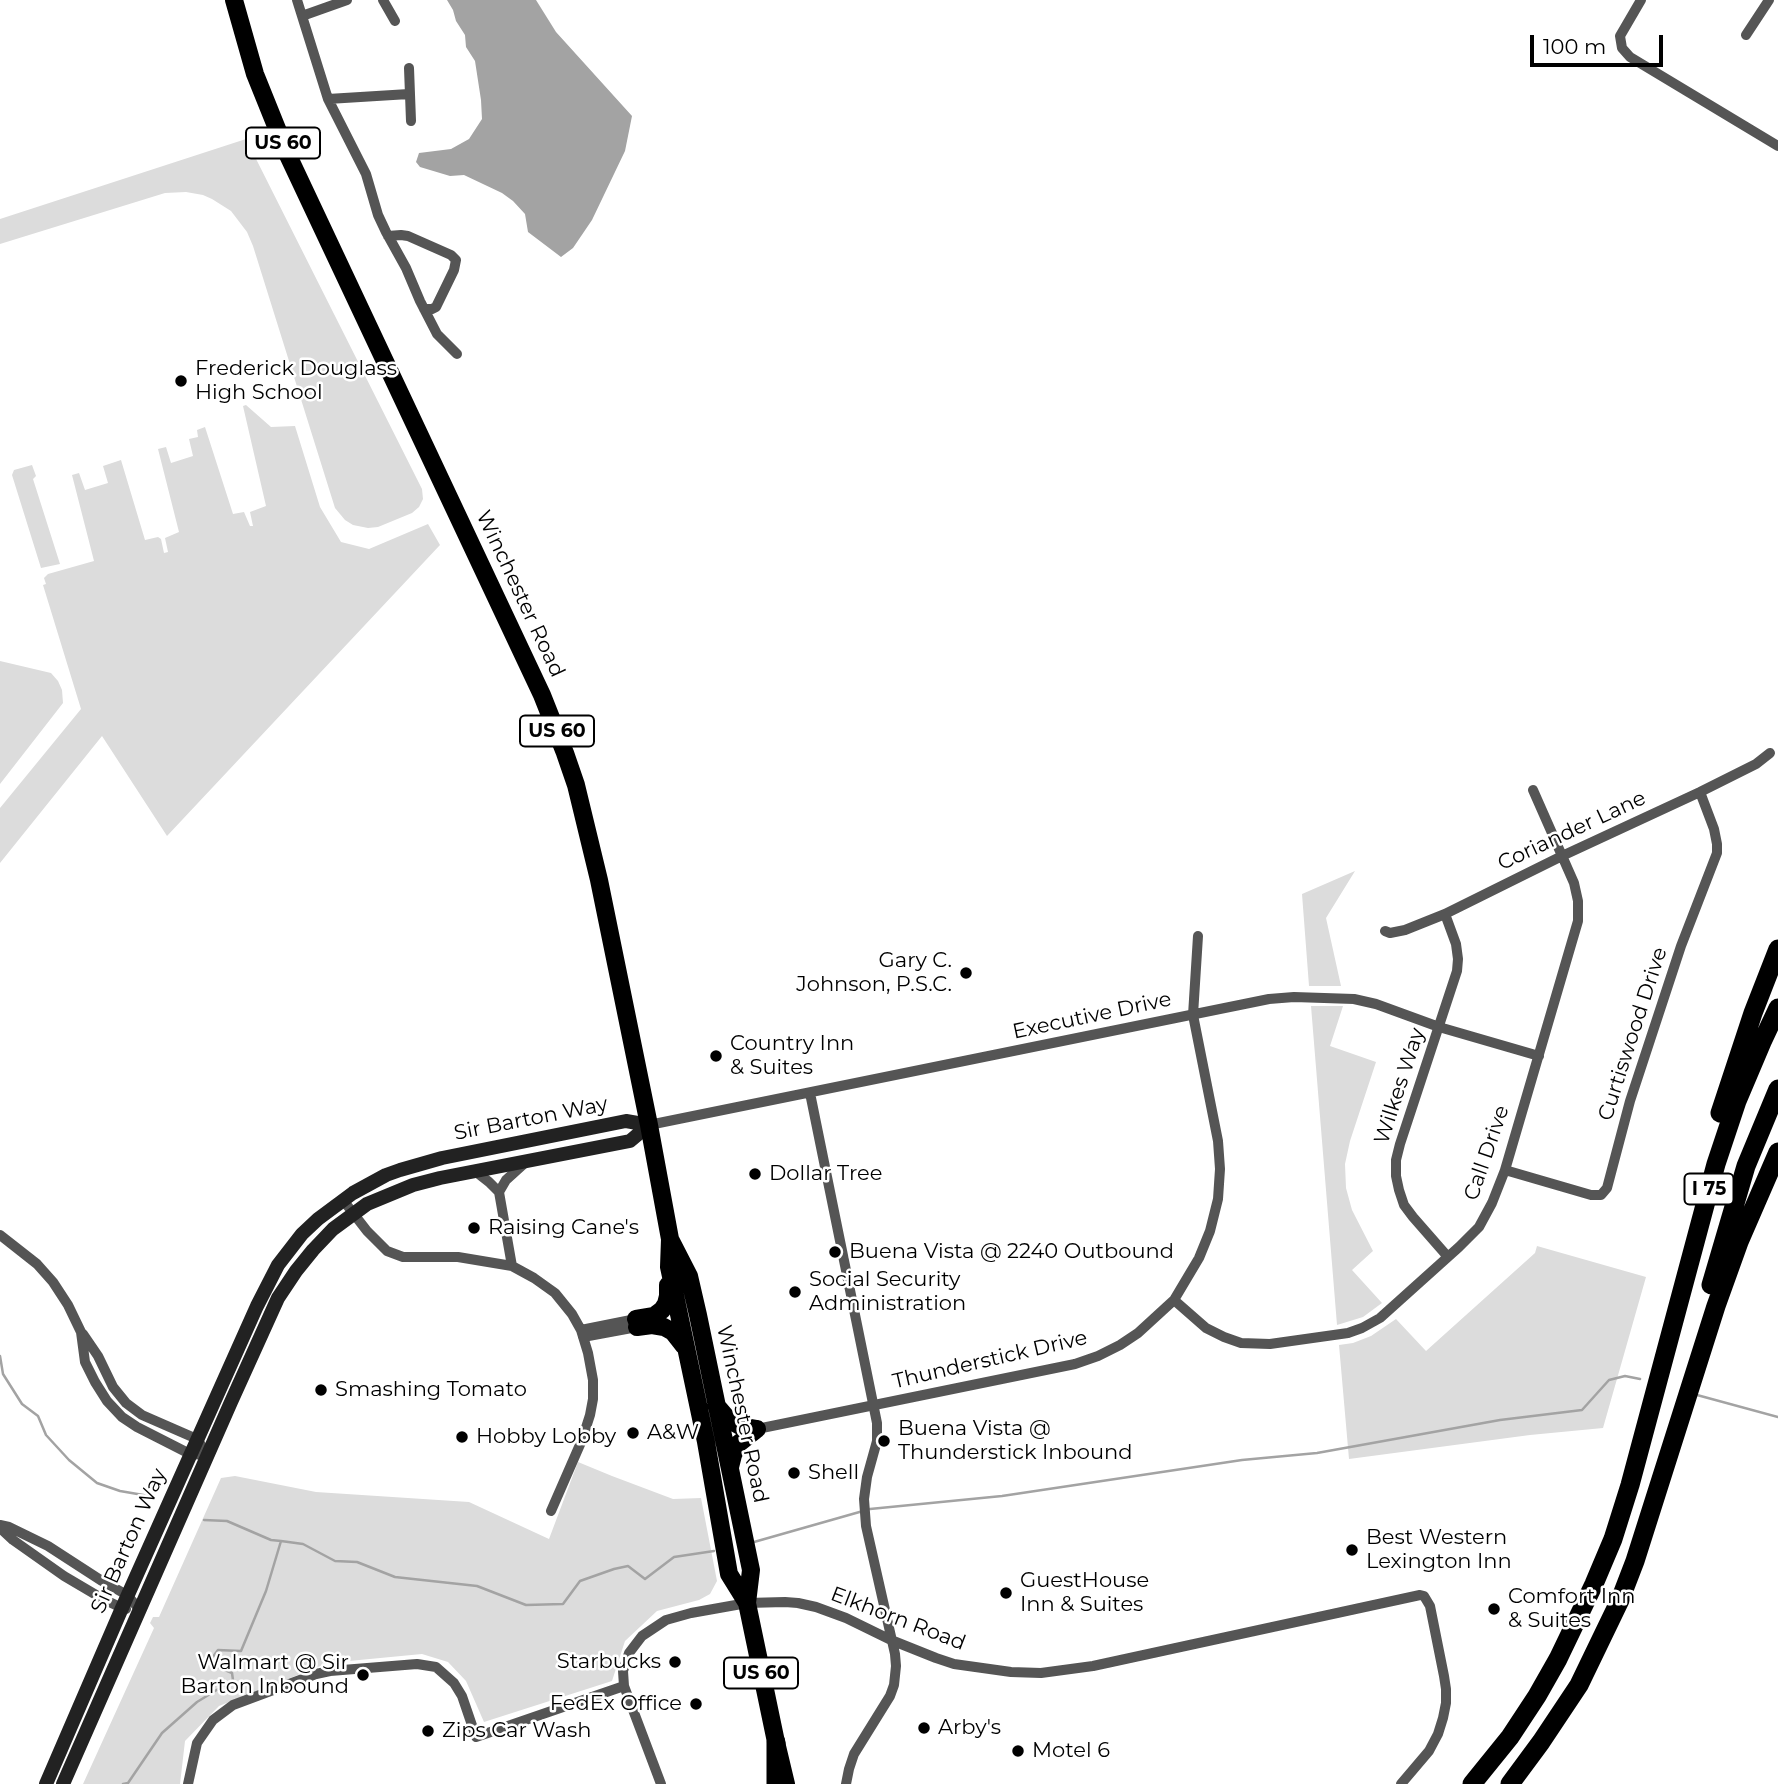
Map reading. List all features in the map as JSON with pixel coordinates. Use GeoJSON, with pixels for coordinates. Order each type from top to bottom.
{"type":"FeatureCollection","features":[{"type":"Feature","properties":{"kind":"highway","name":"Winchester Road"},"geometry":{"type":"LineString","coordinates":[[234,0],[255,74],[286,151],[542,695],[565,753],[585,817],[649,1125],[670,1239],[669,1267],[706,1442],[730,1574],[747,1603],[786,1784]]}},
{"type":"Feature","properties":{"kind":"highway"},"geometry":{"type":"LineString","coordinates":[[1660,1377],[1716,1126],[1745,1035],[1778,949]]}},
{"type":"Feature","properties":{"kind":"highway","name":"I 75"},"geometry":{"type":"LineString","coordinates":[[1472,1784],[1510,1737],[1537,1696],[1589,1597],[1630,1485],[1716,1164],[1737,1101],[1778,1008]]}},
{"type":"Feature","properties":{"kind":"highway","name":"I 75"},"geometry":{"type":"LineString","coordinates":[[1510,1784],[1578,1685],[1620,1600],[1675,1436],[1702,1317],[1746,1166],[1778,1088]]}},
{"type":"Feature","properties":{"kind":"highway"},"geometry":{"type":"LineString","coordinates":[[1675,1436],[1739,1242],[1778,1152]]}},
{"type":"Feature","properties":{"kind":"highway","name":"Winchester Road"},"geometry":{"type":"LineString","coordinates":[[670,1239],[689,1276],[751,1570],[747,1603]]}},
{"type":"Feature","properties":{"kind":"highway"},"geometry":{"type":"LineString","coordinates":[[636,1323],[654,1316],[666,1304],[669,1267]]}},
{"type":"Feature","properties":{"kind":"highway"},"geometry":{"type":"LineString","coordinates":[[636,1323],[664,1327],[679,1338],[687,1351]]}},
{"type":"Feature","properties":{"kind":"highway"},"geometry":{"type":"LineString","coordinates":[[716,1405],[728,1419],[740,1426],[757,1429]]}},
{"type":"Feature","properties":{"kind":"highway"},"geometry":{"type":"LineString","coordinates":[[730,1470],[738,1444],[757,1429]]}},
{"type":"Feature","properties":{"kind":"highway"},"geometry":{"type":"LineString","coordinates":[[776,1742],[776,1784]]}},
{"type":"Feature","properties":{"kind":"main road","name":"Sir Barton Way"},"geometry":{"type":"LineString","coordinates":[[46,1784],[124,1602],[257,1306],[278,1265],[302,1234],[343,1200],[386,1175],[442,1158],[626,1121],[649,1125]]}},
{"type":"Feature","properties":{"kind":"main road","name":"Sir Barton Way"},"geometry":{"type":"LineString","coordinates":[[63,1784],[278,1298],[313,1250],[333,1229],[367,1204],[413,1185],[630,1141],[649,1125]]}},
{"type":"Feature","properties":{"kind":"street"},"geometry":{"type":"LineString","coordinates":[[297,0],[328,99],[366,174],[378,215],[437,334],[457,354]]}},
{"type":"Feature","properties":{"kind":"street"},"geometry":{"type":"LineString","coordinates":[[302,16],[347,0]]}},
{"type":"Feature","properties":{"kind":"street"},"geometry":{"type":"LineString","coordinates":[[383,0],[395,21]]}},
{"type":"Feature","properties":{"kind":"street"},"geometry":{"type":"LineString","coordinates":[[1641,0],[1620,36],[1622,48],[1630,57],[1778,146]]}},
{"type":"Feature","properties":{"kind":"street"},"geometry":{"type":"LineString","coordinates":[[1746,36],[1769,0]]}},
{"type":"Feature","properties":{"kind":"street"},"geometry":{"type":"LineString","coordinates":[[409,68],[411,121]]}},
{"type":"Feature","properties":{"kind":"street"},"geometry":{"type":"LineString","coordinates":[[328,99],[410,94]]}},
{"type":"Feature","properties":{"kind":"street"},"geometry":{"type":"LineString","coordinates":[[388,236],[408,236],[456,260],[436,307],[424,309]]}},
{"type":"Feature","properties":{"kind":"street","name":"Coriander Lane"},"geometry":{"type":"LineString","coordinates":[[1385,931],[1391,933],[1405,930],[1445,914],[1700,792],[1756,764],[1770,753]]}},
{"type":"Feature","properties":{"kind":"street","name":"Call Drive"},"geometry":{"type":"LineString","coordinates":[[1174,1300],[1206,1328],[1241,1343],[1270,1344],[1331,1336],[1362,1328],[1380,1318],[1448,1257],[1469,1238],[1486,1216],[1505,1170],[1578,921],[1574,883],[1533,790]]}},
{"type":"Feature","properties":{"kind":"street","name":"Curtiswood Drive"},"geometry":{"type":"LineString","coordinates":[[1505,1170],[1591,1195],[1601,1195],[1607,1188],[1630,1101],[1683,939],[1717,853],[1714,829],[1700,792]]}},
{"type":"Feature","properties":{"kind":"street","name":"Wilkes Way"},"geometry":{"type":"LineString","coordinates":[[1445,914],[1456,944],[1457,971],[1400,1144],[1396,1176],[1404,1205],[1448,1257]]}},
{"type":"Feature","properties":{"kind":"street","name":"Thunderstick Drive"},"geometry":{"type":"LineString","coordinates":[[757,1429],[1050,1370],[1098,1356],[1138,1333],[1174,1300],[1199,1258],[1210,1231],[1218,1199],[1220,1169],[1218,1141],[1193,1015],[1198,936]]}},
{"type":"Feature","properties":{"kind":"street","name":"Executive Drive"},"geometry":{"type":"LineString","coordinates":[[649,1125],[1269,999],[1294,997],[1354,999],[1376,1004],[1439,1027],[1539,1056]]}},
{"type":"Feature","properties":{"kind":"street"},"geometry":{"type":"LineString","coordinates":[[810,1093],[877,1423],[877,1441],[864,1499],[865,1518],[895,1666],[894,1685],[890,1696],[854,1754],[846,1784]]}},
{"type":"Feature","properties":{"kind":"street"},"geometry":{"type":"LineString","coordinates":[[499,1192],[506,1180],[527,1161]]}},
{"type":"Feature","properties":{"kind":"street"},"geometry":{"type":"LineString","coordinates":[[475,1171],[499,1192],[512,1266]]}},
{"type":"Feature","properties":{"kind":"street"},"geometry":{"type":"LineString","coordinates":[[343,1200],[387,1251],[403,1257],[458,1257],[512,1266],[555,1293],[572,1314],[582,1334],[593,1380],[593,1399],[582,1440],[551,1511]]}},
{"type":"Feature","properties":{"kind":"street"},"geometry":{"type":"LineString","coordinates":[[0,1235],[37,1264],[53,1282],[98,1356],[113,1387],[126,1404],[142,1415],[197,1439],[208,1455]]}},
{"type":"Feature","properties":{"kind":"street"},"geometry":{"type":"LineString","coordinates":[[582,1334],[636,1323]]}},
{"type":"Feature","properties":{"kind":"street"},"geometry":{"type":"LineString","coordinates":[[81,1332],[85,1362],[94,1382],[122,1417],[190,1454],[208,1455]]}},
{"type":"Feature","properties":{"kind":"street"},"geometry":{"type":"LineString","coordinates":[[0,1526],[19,1532],[58,1553],[102,1581],[124,1602]]}},
{"type":"Feature","properties":{"kind":"street"},"geometry":{"type":"LineString","coordinates":[[0,1526],[13,1540],[64,1576],[140,1610]]}},
{"type":"Feature","properties":{"kind":"street"},"geometry":{"type":"LineString","coordinates":[[50,1566],[58,1553]]}},
{"type":"Feature","properties":{"kind":"street","name":"Elkhorn Road"},"geometry":{"type":"LineString","coordinates":[[624,1686],[623,1671],[629,1653],[642,1636],[666,1620],[747,1603],[785,1601],[816,1607],[936,1658],[960,1665],[1041,1673],[1093,1666],[1418,1595],[1424,1596],[1430,1606],[1442,1664],[1446,1703],[1443,1718],[1429,1751],[1401,1784]]}},
{"type":"Feature","properties":{"kind":"street"},"geometry":{"type":"LineString","coordinates":[[188,1784],[197,1743],[214,1720],[233,1705],[316,1674],[417,1664],[436,1667],[454,1683],[462,1696],[476,1737],[624,1686],[661,1784]]}},
{"type":"Feature","properties":{"kind":"shaded area"},"geometry":{"type":"Polygon","coordinates":[[[447,0],[536,0],[556,32],[632,116],[625,151],[592,220],[573,248],[561,257],[528,232],[525,214],[502,193],[464,175],[450,176],[420,167],[416,162],[419,153],[451,149],[469,139],[482,119],[475,61],[466,47],[465,35],[447,0]]]}},
{"type":"Feature","properties":{"kind":"shaded area"},"geometry":{"type":"Polygon","coordinates":[[[246,139],[422,489],[423,499],[419,507],[412,513],[378,527],[353,525],[335,508],[253,246],[247,232],[231,211],[203,195],[186,192],[165,193],[0,244],[0,219],[246,139]]]}},
{"type":"Feature","properties":{"kind":"shaded area"},"geometry":{"type":"Polygon","coordinates":[[[246,405],[271,427],[295,426],[320,507],[341,542],[369,549],[428,524],[440,545],[167,836],[102,736],[0,863],[0,808],[81,709],[43,585],[46,584],[44,578],[48,574],[94,561],[72,475],[79,473],[85,490],[108,483],[103,466],[121,460],[145,540],[158,537],[161,539],[164,553],[168,552],[165,538],[179,532],[158,449],[166,447],[171,463],[193,456],[189,439],[198,437],[197,430],[205,427],[233,514],[244,512],[250,526],[253,526],[250,512],[266,506],[243,406],[246,405]]]}},
{"type":"Feature","properties":{"kind":"shaded area"},"geometry":{"type":"Polygon","coordinates":[[[32,465],[36,476],[33,479],[60,564],[41,568],[12,475],[14,470],[32,465]]]}},
{"type":"Feature","properties":{"kind":"shaded area"},"geometry":{"type":"Polygon","coordinates":[[[0,661],[51,673],[62,690],[63,703],[0,784],[0,661]]]}},
{"type":"Feature","properties":{"kind":"shaded area"},"geometry":{"type":"Polygon","coordinates":[[[1355,871],[1326,918],[1341,986],[1309,986],[1302,894],[1355,871]]]}},
{"type":"Feature","properties":{"kind":"shaded area"},"geometry":{"type":"Polygon","coordinates":[[[1311,1006],[1343,1006],[1330,1046],[1376,1062],[1345,1164],[1346,1188],[1352,1210],[1373,1251],[1352,1270],[1382,1303],[1363,1317],[1337,1325],[1311,1006]]]}},
{"type":"Feature","properties":{"kind":"shaded area"},"geometry":{"type":"Polygon","coordinates":[[[1537,1246],[1646,1277],[1603,1428],[1349,1459],[1339,1345],[1371,1336],[1396,1319],[1426,1351],[1535,1253],[1537,1246]]]}},
{"type":"Feature","properties":{"kind":"shaded area"},"geometry":{"type":"Polygon","coordinates":[[[578,1462],[673,1499],[701,1498],[717,1581],[710,1594],[699,1600],[657,1611],[625,1641],[612,1681],[484,1722],[466,1681],[448,1662],[422,1654],[328,1663],[219,1706],[185,1741],[180,1784],[83,1784],[154,1628],[150,1623],[153,1617],[159,1617],[221,1478],[235,1476],[316,1492],[469,1502],[549,1539],[578,1462]]]}},
{"type":"Feature","properties":{"kind":"waterway"},"geometry":{"type":"LineString","coordinates":[[0,1356],[3,1374],[22,1404],[38,1416],[46,1435],[69,1460],[97,1483],[120,1491],[149,1496]]}},
{"type":"Feature","properties":{"kind":"waterway"},"geometry":{"type":"LineString","coordinates":[[870,1509],[1002,1496],[1242,1460],[1317,1453],[1500,1420],[1582,1410],[1609,1380],[1625,1376],[1640,1379]]}},
{"type":"Feature","properties":{"kind":"waterway"},"geometry":{"type":"LineString","coordinates":[[1697,1395],[1778,1417]]}},
{"type":"Feature","properties":{"kind":"waterway"},"geometry":{"type":"LineString","coordinates":[[754,1542],[863,1511]]}},
{"type":"Feature","properties":{"kind":"waterway"},"geometry":{"type":"LineString","coordinates":[[204,1520],[227,1521],[271,1540],[281,1541]]}},
{"type":"Feature","properties":{"kind":"waterway"},"geometry":{"type":"LineString","coordinates":[[123,1784],[128,1783],[162,1733],[197,1702],[233,1680],[232,1673],[213,1665],[212,1658],[218,1650],[241,1651],[266,1591],[281,1541],[303,1544],[335,1561],[357,1562],[395,1577],[477,1586],[526,1605],[563,1604],[580,1581],[614,1569],[628,1566],[645,1579],[674,1557],[714,1551]]}},
{"type":"Feature","properties":{"kind":"place","name":"Frederick Douglass High School"},"geometry":{"type":"Point","coordinates":[181,381]}},
{"type":"Feature","properties":{"kind":"place","name":"Gary C. Johnson, P.S.C."},"geometry":{"type":"Point","coordinates":[966,973]}},
{"type":"Feature","properties":{"kind":"place","name":"Country Inn & Suites"},"geometry":{"type":"Point","coordinates":[716,1056]}},
{"type":"Feature","properties":{"kind":"place","name":"Dollar Tree"},"geometry":{"type":"Point","coordinates":[755,1174]}},
{"type":"Feature","properties":{"kind":"place","name":"Raising Cane's"},"geometry":{"type":"Point","coordinates":[474,1228]}},
{"type":"Feature","properties":{"kind":"place","name":"Buena Vista @ 2240 Outbound"},"geometry":{"type":"Point","coordinates":[835,1252]}},
{"type":"Feature","properties":{"kind":"place","name":"Social Security Administration"},"geometry":{"type":"Point","coordinates":[795,1292]}},
{"type":"Feature","properties":{"kind":"place","name":"Smashing Tomato"},"geometry":{"type":"Point","coordinates":[321,1390]}},
{"type":"Feature","properties":{"kind":"place","name":"A&W"},"geometry":{"type":"Point","coordinates":[633,1433]}},
{"type":"Feature","properties":{"kind":"place","name":"Hobby Lobby"},"geometry":{"type":"Point","coordinates":[462,1437]}},
{"type":"Feature","properties":{"kind":"place","name":"Buena Vista @ Thunderstick Inbound"},"geometry":{"type":"Point","coordinates":[884,1441]}},
{"type":"Feature","properties":{"kind":"place","name":"Shell"},"geometry":{"type":"Point","coordinates":[794,1473]}},
{"type":"Feature","properties":{"kind":"place","name":"Best Western Lexington Inn"},"geometry":{"type":"Point","coordinates":[1352,1550]}},
{"type":"Feature","properties":{"kind":"place","name":"GuestHouse Inn & Suites"},"geometry":{"type":"Point","coordinates":[1006,1593]}},
{"type":"Feature","properties":{"kind":"place","name":"Comfort Inn & Suites"},"geometry":{"type":"Point","coordinates":[1494,1609]}},
{"type":"Feature","properties":{"kind":"place","name":"Starbucks"},"geometry":{"type":"Point","coordinates":[675,1662]}},
{"type":"Feature","properties":{"kind":"place","name":"Walmart @ Sir Barton Inbound"},"geometry":{"type":"Point","coordinates":[363,1675]}},
{"type":"Feature","properties":{"kind":"place","name":"FedEx Office"},"geometry":{"type":"Point","coordinates":[696,1704]}},
{"type":"Feature","properties":{"kind":"place","name":"Arby's"},"geometry":{"type":"Point","coordinates":[924,1728]}},
{"type":"Feature","properties":{"kind":"place","name":"Zips Car Wash"},"geometry":{"type":"Point","coordinates":[428,1731]}},
{"type":"Feature","properties":{"kind":"place","name":"Motel 6"},"geometry":{"type":"Point","coordinates":[1018,1751]}}]}
